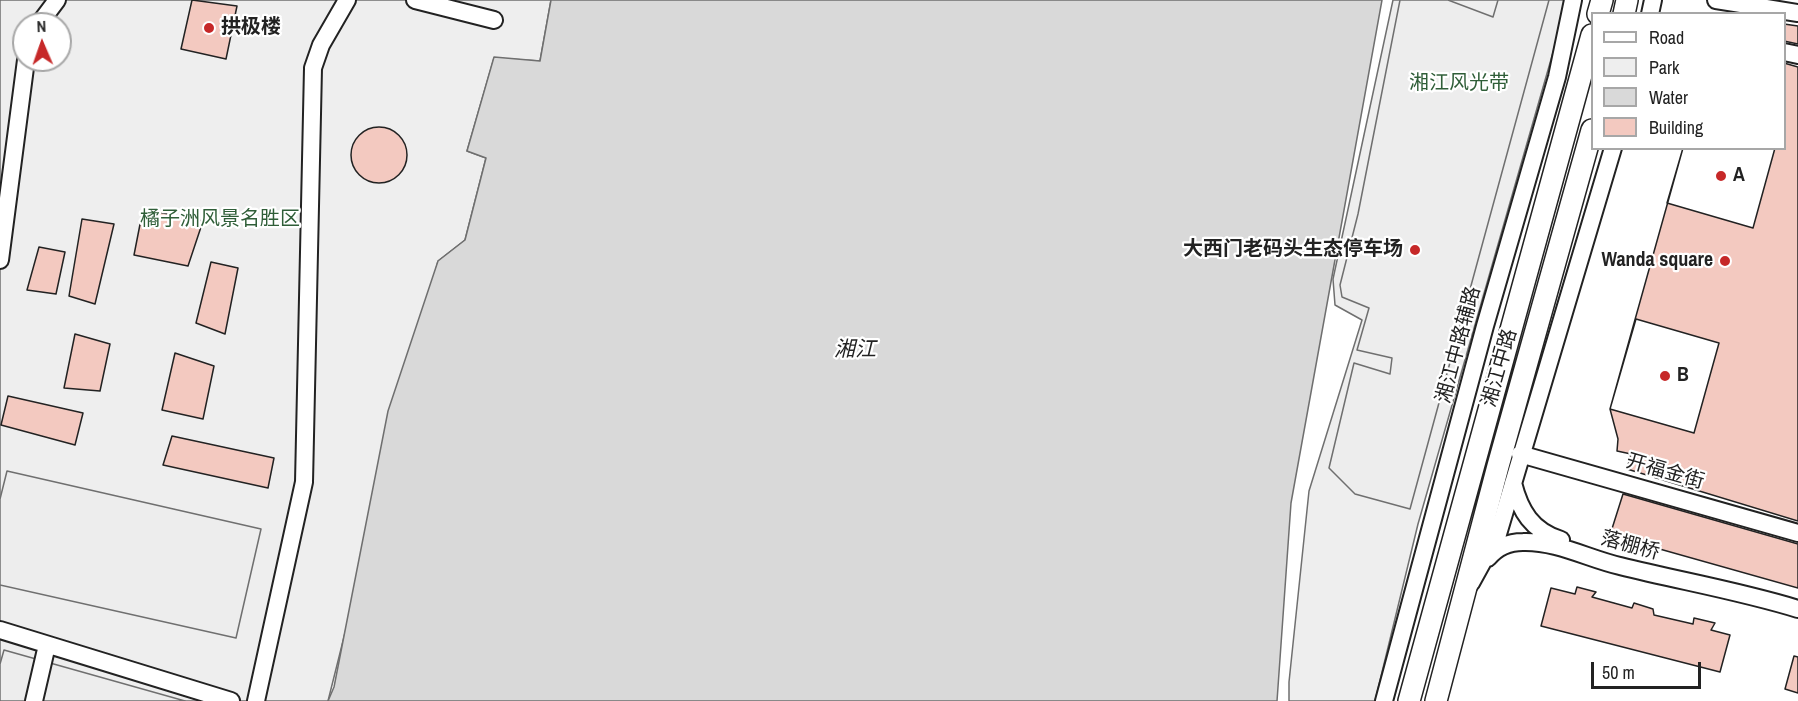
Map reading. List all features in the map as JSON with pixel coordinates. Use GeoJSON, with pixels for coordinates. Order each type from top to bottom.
{"type":"FeatureCollection","features":[{"type":"Feature","properties":{"kind":"main road","name":"湘江中路"},"geometry":{"type":"LineString","coordinates":[[1408,701],[1591,42]]}},
{"type":"Feature","properties":{"kind":"main road","name":"湘江中路"},"geometry":{"type":"LineString","coordinates":[[1436,701],[1591,137]]}},
{"type":"Feature","properties":{"kind":"street"},"geometry":{"type":"LineString","coordinates":[[256,701],[304,482],[313,68],[321,45],[347,0]]}},
{"type":"Feature","properties":{"kind":"street"},"geometry":{"type":"LineString","coordinates":[[414,0],[494,20]]}},
{"type":"Feature","properties":{"kind":"street","name":"湘江中路辅路"},"geometry":{"type":"LineString","coordinates":[[1384,701],[1485,326],[1557,77],[1573,0]]}},
{"type":"Feature","properties":{"kind":"street"},"geometry":{"type":"LineString","coordinates":[[1716,0],[1798,13]]}},
{"type":"Feature","properties":{"kind":"street"},"geometry":{"type":"LineString","coordinates":[[0,260],[24,72]]}},
{"type":"Feature","properties":{"kind":"street","name":"湘江中路"},"geometry":{"type":"LineString","coordinates":[[1464,594],[1485,561],[1498,534],[1612,150]]}},
{"type":"Feature","properties":{"kind":"street","name":"开福金街"},"geometry":{"type":"LineString","coordinates":[[1520,454],[1798,533]]}},
{"type":"Feature","properties":{"kind":"street","name":"落棚桥"},"geometry":{"type":"LineString","coordinates":[[1513,482],[1521,510],[1528,520],[1545,534],[1798,609]]}},
{"type":"Feature","properties":{"kind":"street","name":"落棚桥"},"geometry":{"type":"LineString","coordinates":[[1485,561],[1494,551],[1511,543],[1542,543],[1618,566],[1771,601]]}},
{"type":"Feature","properties":{"kind":"street"},"geometry":{"type":"LineString","coordinates":[[0,630],[231,701]]}},
{"type":"Feature","properties":{"kind":"street"},"geometry":{"type":"LineString","coordinates":[[34,701],[47,645]]}},
{"type":"Feature","properties":{"kind":"green space","name":"橘子洲风景名胜区"},"geometry":{"type":"Polygon","coordinates":[[[0,0],[551,0],[540,61],[494,58],[467,151],[486,158],[465,240],[438,261],[328,701],[0,701],[0,0]]]}},
{"type":"Feature","properties":{"kind":"green space","name":"大西门老码头生态停车场"},"geometry":{"type":"Polygon","coordinates":[[[1393,0],[1568,0],[1418,524],[1375,701],[1289,701],[1289,682],[1309,491],[1362,320],[1335,305],[1333,279],[1393,0]]]}},
{"type":"Feature","properties":{"kind":"shaded area","name":"大西门老码头生态停车场"},"geometry":{"type":"Polygon","coordinates":[[[1400,0],[1448,0],[1493,17],[1498,0],[1549,0],[1410,509],[1355,494],[1329,468],[1354,363],[1390,374],[1392,358],[1357,350],[1369,308],[1342,297],[1340,285],[1358,214],[1400,0]]]}},
{"type":"Feature","properties":{"kind":"shaded area"},"geometry":{"type":"Polygon","coordinates":[[[7,471],[261,529],[236,638],[0,585],[0,499],[7,471]]]}},
{"type":"Feature","properties":{"kind":"shaded area"},"geometry":{"type":"Polygon","coordinates":[[[4,650],[185,701],[0,701],[0,664],[4,650]]]}},
{"type":"Feature","properties":{"kind":"water","name":"湘江"},"geometry":{"type":"Polygon","coordinates":[[[551,0],[1382,0],[1291,503],[1277,701],[328,701],[334,687],[388,411],[438,261],[465,240],[486,158],[467,151],[494,57],[540,61],[551,0]]]}},
{"type":"Feature","properties":{"kind":"building","name":"拱极楼"},"geometry":{"type":"Polygon","coordinates":[[[192,0],[237,6],[226,59],[181,49],[192,0]]]}},
{"type":"Feature","properties":{"kind":"building"},"geometry":{"type":"Polygon","coordinates":[[[1786,24],[1798,26],[1798,44],[1786,41],[1786,24]]]}},
{"type":"Feature","properties":{"kind":"building","name":"Wanda square"},"geometry":{"type":"Polygon","coordinates":[[[1786,64],[1798,67],[1798,521],[1627,469],[1631,454],[1617,451],[1618,439],[1610,409],[1682,150],[1786,150],[1786,64]]]}},
{"type":"Feature","properties":{"kind":"building"},"geometry":{"type":"Polygon","coordinates":[[[379,127],[390,129],[399,135],[405,144],[407,155],[405,166],[399,175],[390,181],[379,183],[368,181],[359,175],[353,166],[351,155],[353,144],[359,135],[368,129],[379,127]]]}},
{"type":"Feature","properties":{"kind":"building","name":"A"},"geometry":{"type":"Polygon","coordinates":[[[1682,150],[1774,150],[1753,228],[1667,203],[1682,150]]]}},
{"type":"Feature","properties":{"kind":"building"},"geometry":{"type":"Polygon","coordinates":[[[143,209],[203,221],[188,266],[134,255],[143,209]]]}},
{"type":"Feature","properties":{"kind":"building"},"geometry":{"type":"Polygon","coordinates":[[[82,219],[114,224],[95,304],[69,296],[82,219]]]}},
{"type":"Feature","properties":{"kind":"building"},"geometry":{"type":"Polygon","coordinates":[[[39,247],[65,252],[56,294],[27,290],[39,247]]]}},
{"type":"Feature","properties":{"kind":"building"},"geometry":{"type":"Polygon","coordinates":[[[211,262],[238,268],[225,334],[196,323],[211,262]]]}},
{"type":"Feature","properties":{"kind":"building","name":"B"},"geometry":{"type":"Polygon","coordinates":[[[1636,319],[1719,343],[1694,433],[1610,409],[1636,319]]]}},
{"type":"Feature","properties":{"kind":"building"},"geometry":{"type":"Polygon","coordinates":[[[75,334],[110,344],[100,391],[64,388],[75,334]]]}},
{"type":"Feature","properties":{"kind":"building"},"geometry":{"type":"Polygon","coordinates":[[[175,353],[214,366],[203,419],[162,410],[175,353]]]}},
{"type":"Feature","properties":{"kind":"building"},"geometry":{"type":"Polygon","coordinates":[[[8,396],[83,413],[75,445],[1,425],[8,396]]]}},
{"type":"Feature","properties":{"kind":"building"},"geometry":{"type":"Polygon","coordinates":[[[172,436],[274,458],[268,488],[163,465],[172,436]]]}},
{"type":"Feature","properties":{"kind":"building"},"geometry":{"type":"Polygon","coordinates":[[[1623,494],[1798,544],[1798,588],[1610,535],[1623,494]]]}},
{"type":"Feature","properties":{"kind":"building"},"geometry":{"type":"Polygon","coordinates":[[[1577,587],[1596,592],[1592,597],[1632,608],[1634,603],[1653,609],[1654,615],[1693,624],[1694,618],[1715,623],[1711,630],[1730,635],[1720,672],[1541,626],[1551,588],[1575,594],[1577,587]]]}},
{"type":"Feature","properties":{"kind":"building"},"geometry":{"type":"Polygon","coordinates":[[[1794,656],[1798,657],[1798,693],[1785,689],[1794,656]]]}},
{"type":"Feature","properties":{"kind":"place","name":"拱极楼"},"geometry":{"type":"Point","coordinates":[209,28]}},
{"type":"Feature","properties":{"kind":"place","name":"A"},"geometry":{"type":"Point","coordinates":[1721,176]}},
{"type":"Feature","properties":{"kind":"place","name":"大西门老码头生态停车场"},"geometry":{"type":"Point","coordinates":[1415,250]}},
{"type":"Feature","properties":{"kind":"place","name":"Wanda square"},"geometry":{"type":"Point","coordinates":[1725,261]}},
{"type":"Feature","properties":{"kind":"place","name":"B"},"geometry":{"type":"Point","coordinates":[1665,376]}},
{"type":"Feature","properties":{"kind":"park label","name":"湘江风光带"},"geometry":{"type":"Point","coordinates":[1459,84]}}]}
